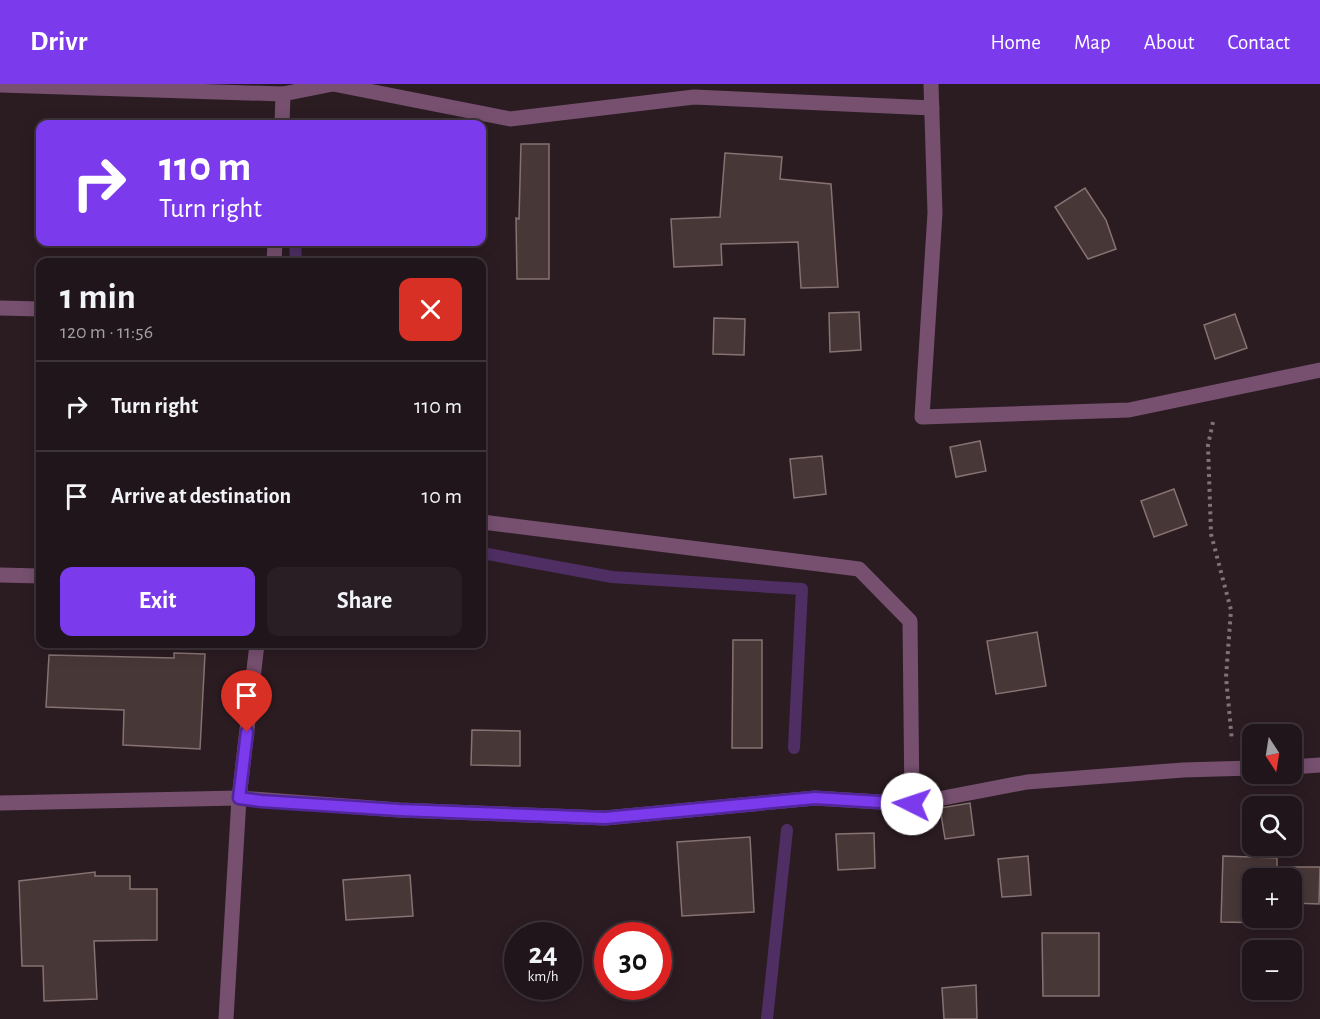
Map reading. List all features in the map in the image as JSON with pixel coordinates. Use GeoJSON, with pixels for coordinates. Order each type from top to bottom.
{"type":"FeatureCollection","features":[{"type":"Feature","properties":{"kind":"street"},"geometry":{"type":"LineString","coordinates":[[0,85],[283,94],[333,84],[510,119],[694,98],[932,108]]}},
{"type":"Feature","properties":{"kind":"street"},"geometry":{"type":"LineString","coordinates":[[931,84],[935,213],[922,417],[1129,410],[1320,370]]}},
{"type":"Feature","properties":{"kind":"street"},"geometry":{"type":"LineString","coordinates":[[282,120],[283,94]]}},
{"type":"Feature","properties":{"kind":"street"},"geometry":{"type":"LineString","coordinates":[[0,308],[36,309]]}},
{"type":"Feature","properties":{"kind":"street"},"geometry":{"type":"LineString","coordinates":[[486,522],[859,569],[910,621],[912,804]]}},
{"type":"Feature","properties":{"kind":"street"},"geometry":{"type":"LineString","coordinates":[[0,575],[36,576]]}},
{"type":"Feature","properties":{"kind":"street"},"geometry":{"type":"LineString","coordinates":[[226,1019],[239,798],[257,648]]}},
{"type":"Feature","properties":{"kind":"street"},"geometry":{"type":"LineString","coordinates":[[1302,766],[1320,765]]}},
{"type":"Feature","properties":{"kind":"street"},"geometry":{"type":"LineString","coordinates":[[0,803],[239,798],[399,810],[605,818],[815,798],[912,804],[1027,782],[1242,768]]}},
{"type":"Feature","properties":{"kind":"path"},"geometry":{"type":"LineString","coordinates":[[1219,392],[1208,445],[1211,534],[1231,610],[1226,677],[1235,768]]}},
{"type":"Feature","properties":{"kind":"building"},"geometry":{"type":"Polygon","coordinates":[[[521,144],[549,144],[549,279],[517,279],[516,218],[519,219],[521,144]]]}},
{"type":"Feature","properties":{"kind":"building"},"geometry":{"type":"Polygon","coordinates":[[[725,153],[782,157],[780,179],[831,184],[838,287],[801,288],[798,242],[721,244],[722,265],[674,267],[671,219],[720,217],[725,153]]]}},
{"type":"Feature","properties":{"kind":"building"},"geometry":{"type":"Polygon","coordinates":[[[1085,188],[1106,220],[1116,249],[1088,259],[1055,207],[1085,188]]]}},
{"type":"Feature","properties":{"kind":"building"},"geometry":{"type":"Polygon","coordinates":[[[859,312],[861,350],[830,352],[829,313],[859,312]]]}},
{"type":"Feature","properties":{"kind":"building"},"geometry":{"type":"Polygon","coordinates":[[[1235,314],[1247,348],[1215,359],[1204,325],[1235,314]]]}},
{"type":"Feature","properties":{"kind":"building"},"geometry":{"type":"Polygon","coordinates":[[[714,318],[745,319],[744,355],[713,354],[714,318]]]}},
{"type":"Feature","properties":{"kind":"building"},"geometry":{"type":"Polygon","coordinates":[[[980,441],[986,471],[956,477],[950,447],[980,441]]]}},
{"type":"Feature","properties":{"kind":"building"},"geometry":{"type":"Polygon","coordinates":[[[822,456],[826,494],[794,498],[790,459],[822,456]]]}},
{"type":"Feature","properties":{"kind":"building"},"geometry":{"type":"Polygon","coordinates":[[[1174,489],[1187,525],[1154,537],[1141,501],[1174,489]]]}},
{"type":"Feature","properties":{"kind":"building"},"geometry":{"type":"Polygon","coordinates":[[[1037,632],[1046,686],[996,694],[987,641],[1037,632]]]}},
{"type":"Feature","properties":{"kind":"building"},"geometry":{"type":"Polygon","coordinates":[[[733,640],[762,640],[762,748],[732,748],[733,640]]]}},
{"type":"Feature","properties":{"kind":"building"},"geometry":{"type":"Polygon","coordinates":[[[174,653],[205,654],[200,749],[123,745],[124,710],[46,707],[49,655],[174,658],[174,653]]]}},
{"type":"Feature","properties":{"kind":"building"},"geometry":{"type":"Polygon","coordinates":[[[472,730],[520,731],[520,766],[471,765],[472,730]]]}},
{"type":"Feature","properties":{"kind":"building"},"geometry":{"type":"Polygon","coordinates":[[[970,803],[974,835],[945,839],[940,808],[970,803]]]}},
{"type":"Feature","properties":{"kind":"building"},"geometry":{"type":"Polygon","coordinates":[[[874,833],[875,868],[838,870],[836,834],[874,833]]]}},
{"type":"Feature","properties":{"kind":"building"},"geometry":{"type":"Polygon","coordinates":[[[750,837],[754,912],[682,916],[677,842],[750,837]]]}},
{"type":"Feature","properties":{"kind":"building"},"geometry":{"type":"Polygon","coordinates":[[[1028,856],[1031,895],[1002,897],[998,859],[1028,856]]]}},
{"type":"Feature","properties":{"kind":"building"},"geometry":{"type":"Polygon","coordinates":[[[1223,856],[1277,858],[1277,867],[1320,867],[1319,904],[1302,903],[1302,868],[1242,868],[1242,922],[1221,922],[1223,856]]]}},
{"type":"Feature","properties":{"kind":"building"},"geometry":{"type":"Polygon","coordinates":[[[95,872],[95,876],[130,876],[130,889],[157,889],[157,940],[94,941],[97,999],[44,1001],[43,966],[22,966],[19,881],[95,872]]]}},
{"type":"Feature","properties":{"kind":"building"},"geometry":{"type":"Polygon","coordinates":[[[410,875],[413,916],[346,920],[343,880],[410,875]]]}},
{"type":"Feature","properties":{"kind":"building"},"geometry":{"type":"Polygon","coordinates":[[[1042,933],[1099,933],[1099,996],[1043,996],[1042,933]]]}},
{"type":"Feature","properties":{"kind":"building"},"geometry":{"type":"Polygon","coordinates":[[[976,985],[977,1019],[944,1019],[942,988],[976,985]]]}},
{"type":"Feature","properties":{"kind":"waterway"},"geometry":{"type":"LineString","coordinates":[[295,246],[296,258]]}},
{"type":"Feature","properties":{"kind":"waterway"},"geometry":{"type":"LineString","coordinates":[[486,554],[612,577],[802,589],[794,748]]}},
{"type":"Feature","properties":{"kind":"waterway"},"geometry":{"type":"LineString","coordinates":[[767,1019],[787,830]]}},
{"type":"Feature","properties":{"kind":"route"},"geometry":{"type":"LineString","coordinates":[[247,732],[239,798],[261,801],[399,810],[605,818],[815,798],[912,804]]}}]}
